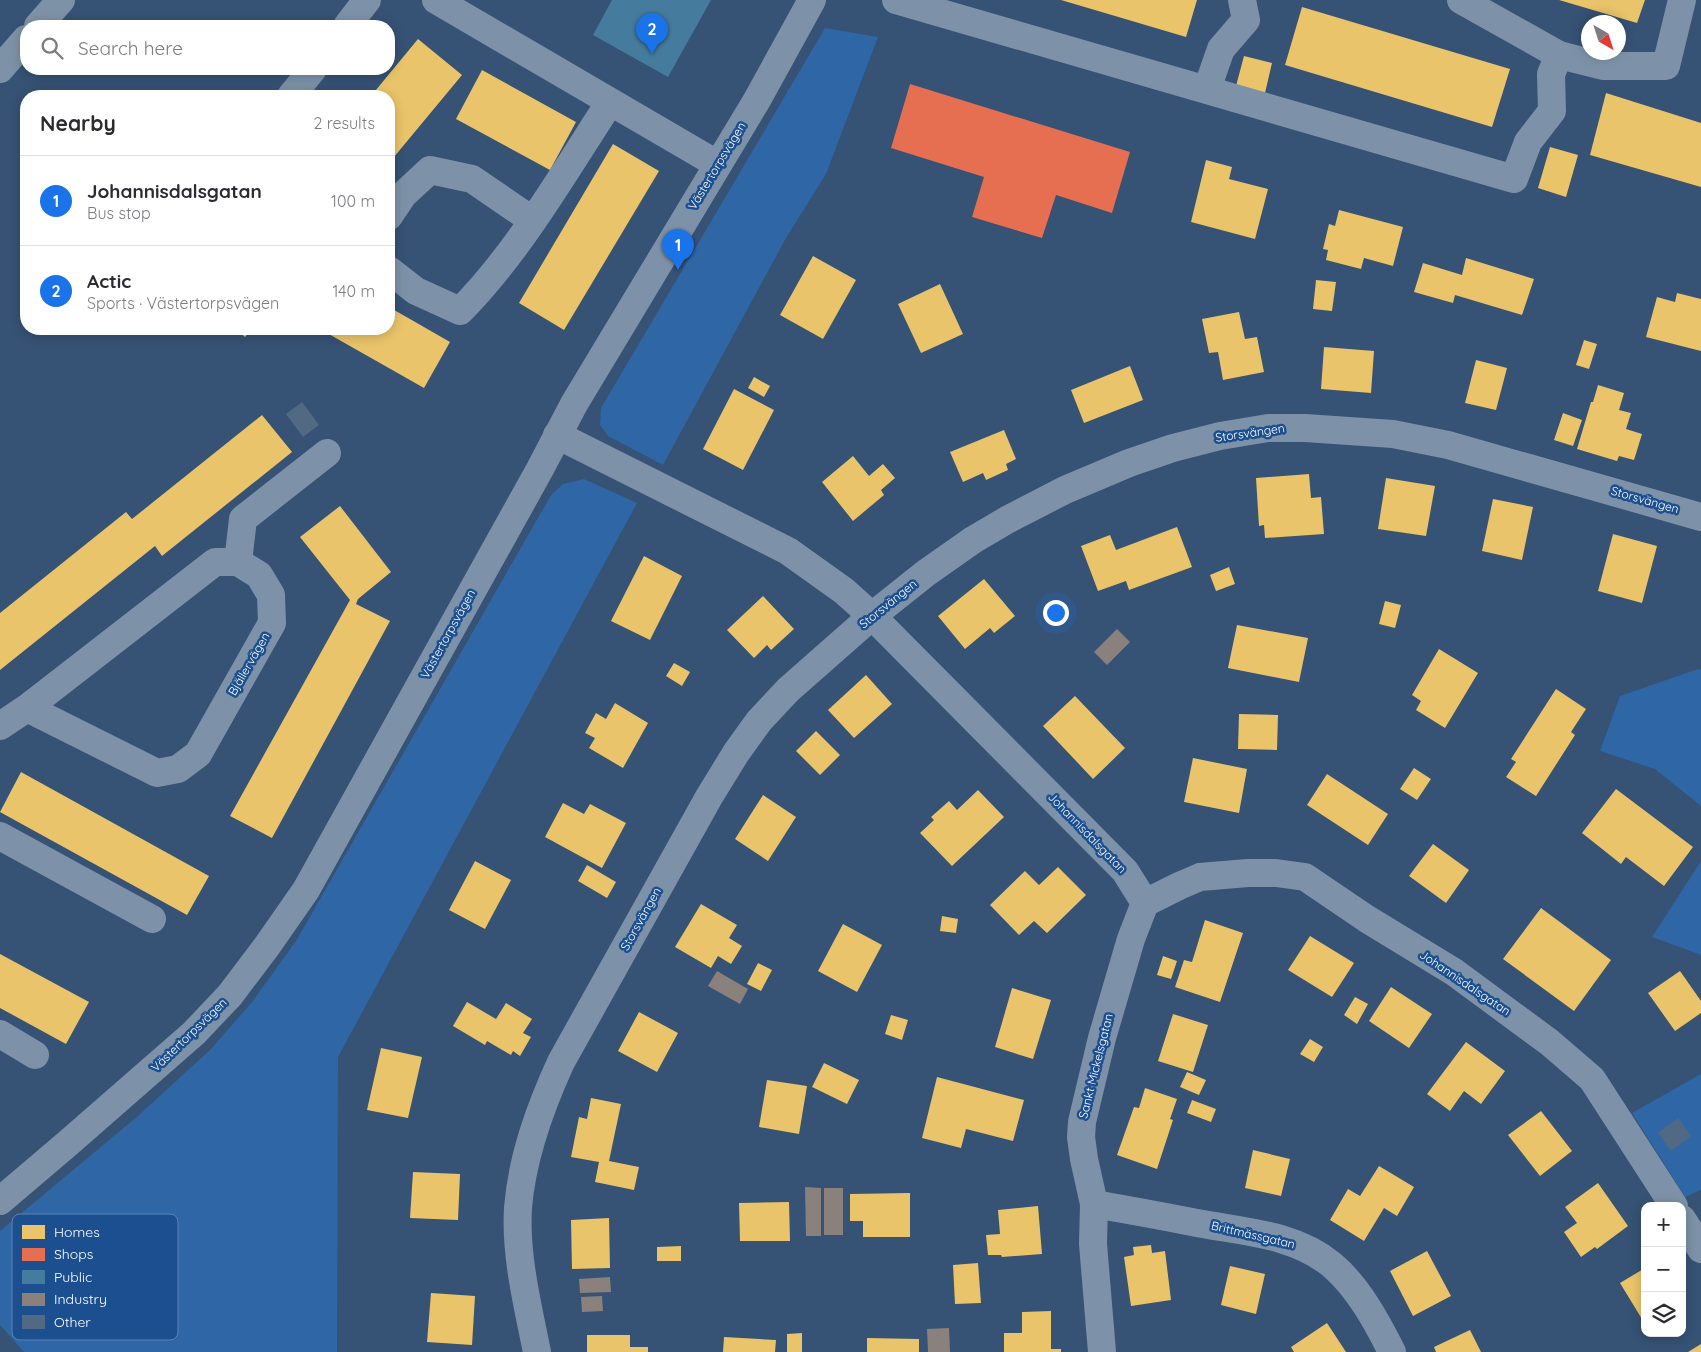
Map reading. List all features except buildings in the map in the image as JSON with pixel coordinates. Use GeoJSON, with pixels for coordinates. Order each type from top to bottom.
{"type":"FeatureCollection","features":[{"type":"Feature","properties":{"kind":"highway"},"geometry":{"type":"LineString","coordinates":[[43,20],[61,0]]}},
{"type":"Feature","properties":{"kind":"highway"},"geometry":{"type":"LineString","coordinates":[[0,69],[20,46]]}},
{"type":"Feature","properties":{"kind":"street"},"geometry":{"type":"LineString","coordinates":[[352,20],[367,0]]}},
{"type":"Feature","properties":{"kind":"street"},"geometry":{"type":"LineString","coordinates":[[436,0],[717,164]]}},
{"type":"Feature","properties":{"kind":"street","name":"Västertorpsvägen"},"geometry":{"type":"LineString","coordinates":[[0,1201],[194,1033],[230,995],[306,890],[574,404],[757,100],[812,0]]}},
{"type":"Feature","properties":{"kind":"street"},"geometry":{"type":"LineString","coordinates":[[896,0],[1514,179],[1528,142],[1552,111],[1551,74],[1559,55]]}},
{"type":"Feature","properties":{"kind":"street"},"geometry":{"type":"LineString","coordinates":[[1461,0],[1559,55],[1603,66],[1666,66],[1682,0]]}},
{"type":"Feature","properties":{"kind":"street"},"geometry":{"type":"LineString","coordinates":[[1207,89],[1221,49],[1244,10]]}},
{"type":"Feature","properties":{"kind":"street"},"geometry":{"type":"LineString","coordinates":[[296,90],[308,75]]}},
{"type":"Feature","properties":{"kind":"street"},"geometry":{"type":"LineString","coordinates":[[395,275],[416,291],[460,311],[483,288],[532,220],[610,102]]}},
{"type":"Feature","properties":{"kind":"street"},"geometry":{"type":"LineString","coordinates":[[395,207],[403,195],[430,170],[472,179],[532,220]]}},
{"type":"Feature","properties":{"kind":"street","name":"Storsvängen"},"geometry":{"type":"LineString","coordinates":[[537,1352],[522,1279],[518,1210],[522,1173],[532,1138],[544,1100],[561,1062],[700,813],[736,753],[759,721],[788,690],[872,616],[926,573],[973,540],[1014,516],[1082,482],[1173,448],[1220,436],[1268,428],[1305,428],[1394,434],[1448,445],[1701,517]]}},
{"type":"Feature","properties":{"kind":"street","name":"Johannisdalsgatan"},"geometry":{"type":"LineString","coordinates":[[557,435],[788,551],[844,591],[872,616],[1125,871],[1145,903],[1200,877],[1248,872],[1305,877],[1359,914],[1454,972],[1549,1042],[1592,1079],[1671,1202]]}},
{"type":"Feature","properties":{"kind":"street"},"geometry":{"type":"LineString","coordinates":[[0,726],[215,562],[238,562],[243,519],[327,453]]}},
{"type":"Feature","properties":{"kind":"street","name":"Bjällervägen"},"geometry":{"type":"LineString","coordinates":[[26,708],[157,773],[178,768],[198,754],[272,623],[271,595],[259,575],[238,562]]}},
{"type":"Feature","properties":{"kind":"street"},"geometry":{"type":"LineString","coordinates":[[0,836],[152,919]]}},
{"type":"Feature","properties":{"kind":"street","name":"Sankt Mickelsgatan"},"geometry":{"type":"LineString","coordinates":[[1102,1352],[1092,1244],[1094,1204],[1083,1152],[1082,1122],[1102,1038],[1131,939],[1145,903]]}},
{"type":"Feature","properties":{"kind":"street"},"geometry":{"type":"LineString","coordinates":[[0,1034],[35,1055]]}},
{"type":"Feature","properties":{"kind":"street","name":"Brittmässgatan"},"geometry":{"type":"LineString","coordinates":[[1094,1204],[1256,1233],[1293,1242],[1332,1265],[1356,1291],[1392,1352]]}},
{"type":"Feature","properties":{"kind":"street"},"geometry":{"type":"LineString","coordinates":[[1686,1225],[1701,1249]]}},
{"type":"Feature","properties":{"kind":"shaded area"},"geometry":{"type":"Polygon","coordinates":[[[825,28],[878,37],[826,174],[786,238],[663,465],[608,436],[600,425],[601,408],[825,28]]]}},
{"type":"Feature","properties":{"kind":"shaded area"},"geometry":{"type":"Polygon","coordinates":[[[584,479],[637,503],[338,1057],[337,1352],[24,1352],[13,1340],[178,1340],[178,1214],[20,1214],[139,1115],[211,1049],[252,1002],[296,941],[551,495],[563,484],[584,479]]]}},
{"type":"Feature","properties":{"kind":"shaded area"},"geometry":{"type":"Polygon","coordinates":[[[1698,669],[1701,670],[1701,806],[1655,769],[1600,751],[1620,696],[1698,669]]]}},
{"type":"Feature","properties":{"kind":"shaded area"},"geometry":{"type":"Polygon","coordinates":[[[1701,861],[1701,955],[1652,937],[1701,861]]]}},
{"type":"Feature","properties":{"kind":"shaded area"},"geometry":{"type":"Polygon","coordinates":[[[1701,1074],[1701,1190],[1685,1197],[1632,1113],[1701,1074]]]}},
{"type":"Feature","properties":{"kind":"shaded area"},"geometry":{"type":"Polygon","coordinates":[[[12,1221],[12,1338],[0,1325],[0,1231],[12,1221]]]}},
{"type":"Feature","properties":{"kind":"place","name":"Actic"},"geometry":{"type":"Point","coordinates":[652,54]}},
{"type":"Feature","properties":{"kind":"place","name":"Johannisdalsgatan"},"geometry":{"type":"Point","coordinates":[678,270]}}]}
